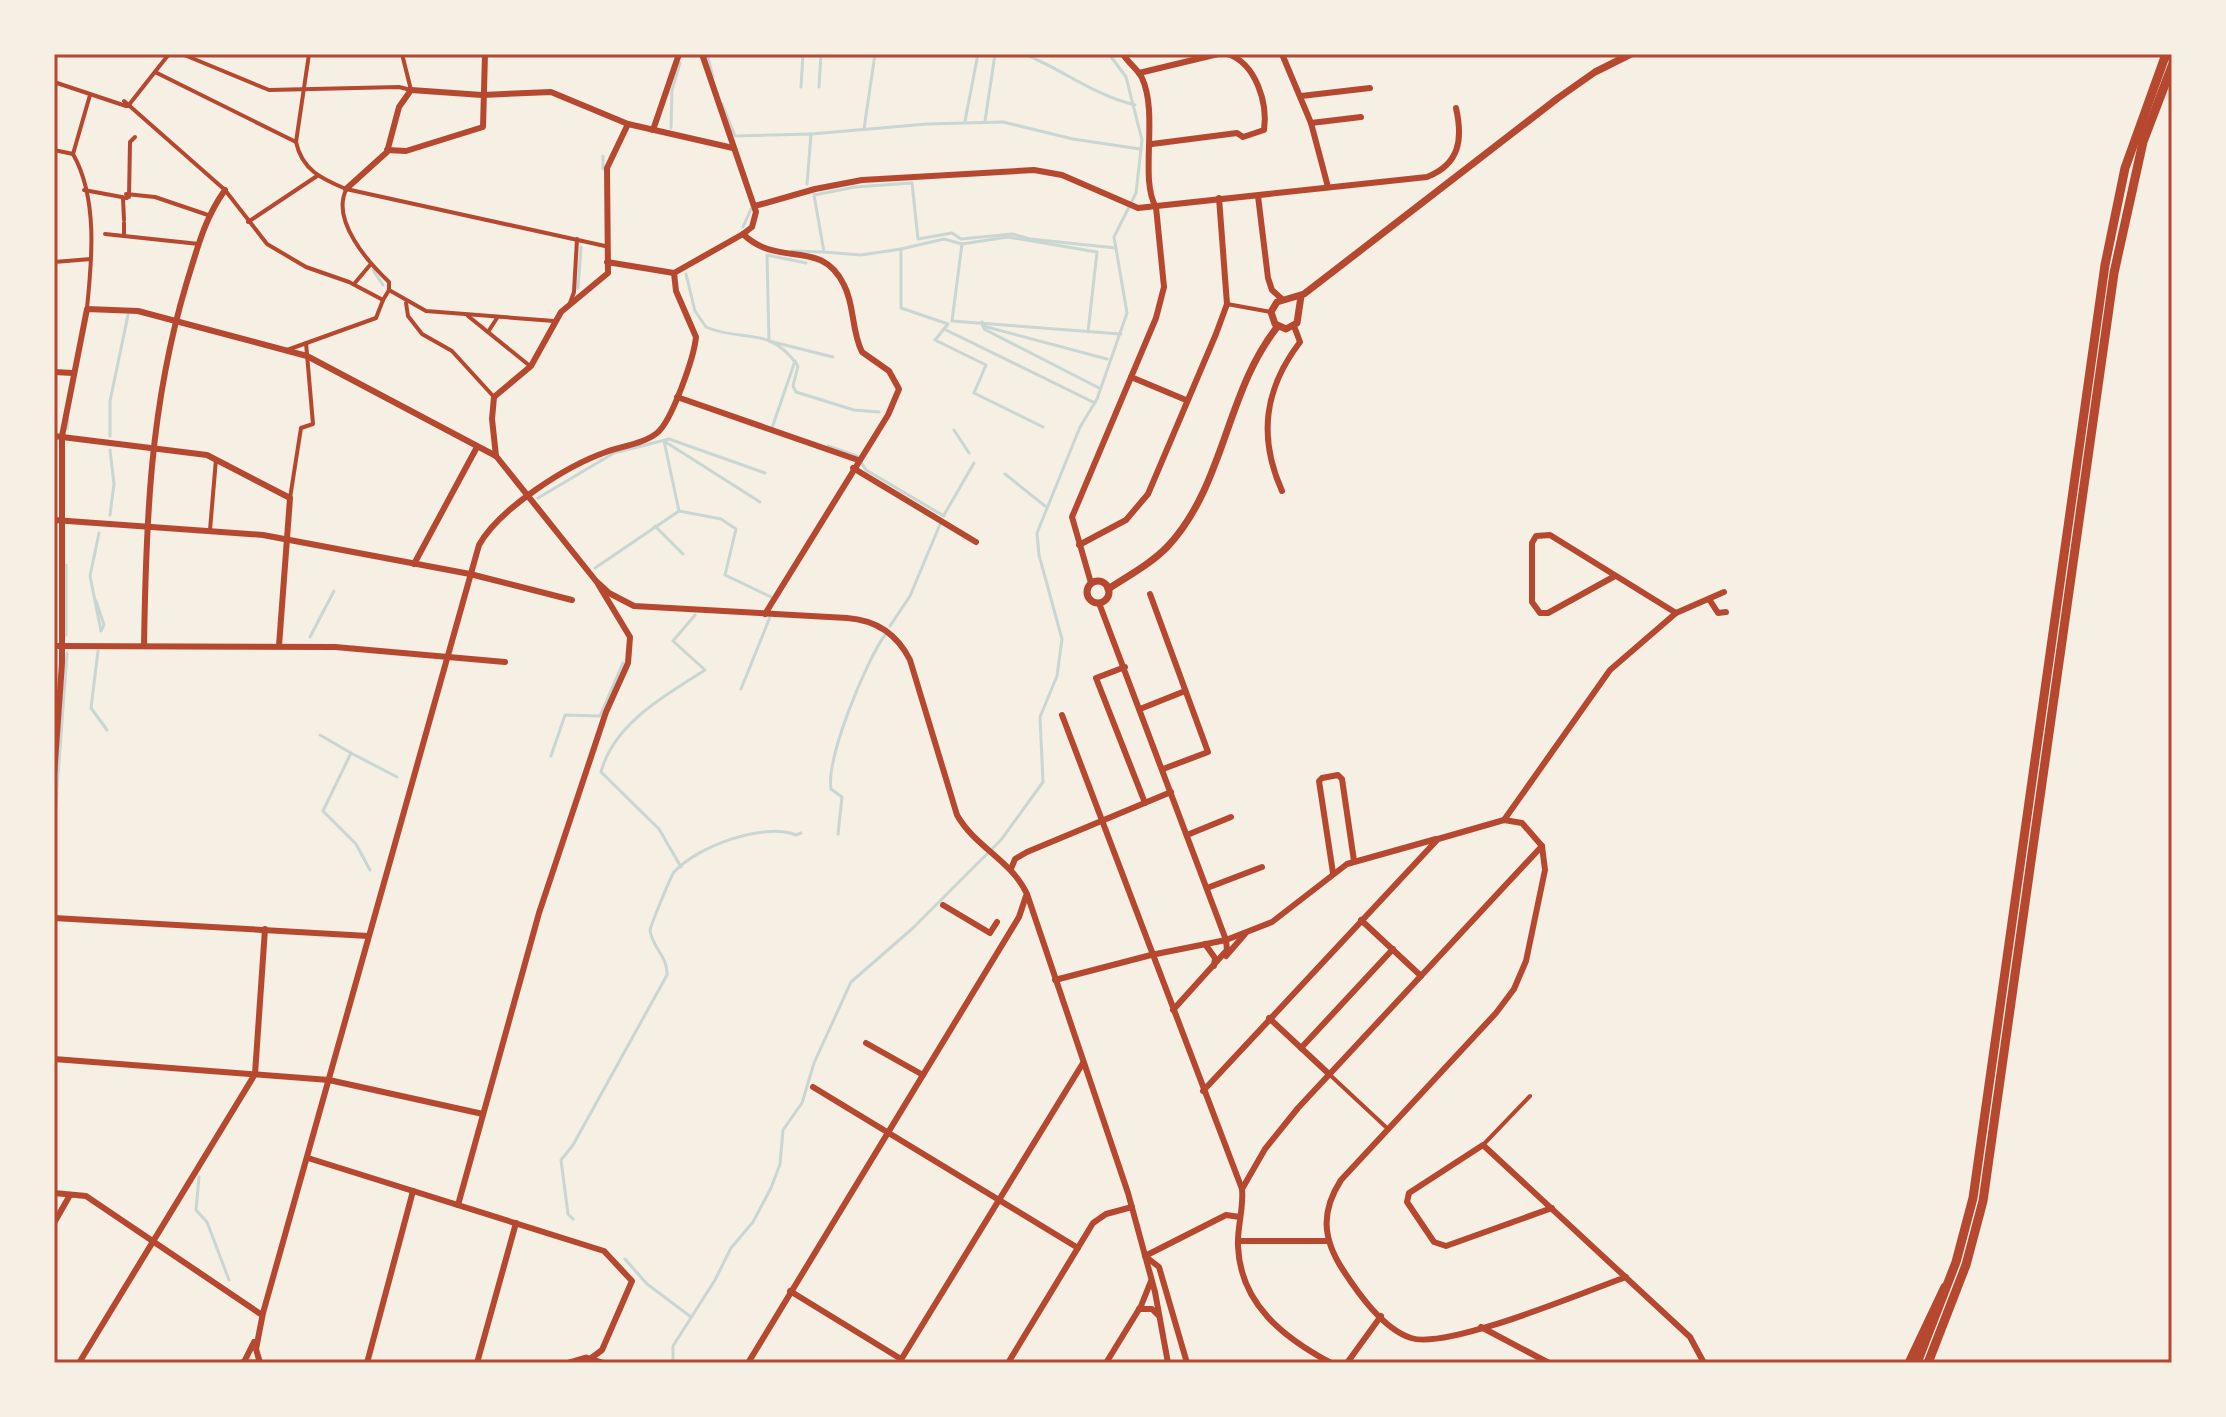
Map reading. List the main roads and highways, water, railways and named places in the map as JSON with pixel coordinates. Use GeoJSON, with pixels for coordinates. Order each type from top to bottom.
{"type":"FeatureCollection","features":[{"type":"Feature","properties":{"kind":"highway"},"geometry":{"type":"LineString","coordinates":[[1917,1363],[1954,1284],[1973,1198],[2105,265],[2125,168],[2166,54]]}},
{"type":"Feature","properties":{"kind":"highway"},"geometry":{"type":"LineString","coordinates":[[1928,1363],[1990,1163],[2116,261],[2143,142],[2172,66]]}},
{"type":"Feature","properties":{"kind":"highway"},"geometry":{"type":"LineString","coordinates":[[1909,1363],[1938,1296],[1954,1284]]}},
{"type":"Feature","properties":{"kind":"highway"},"geometry":{"type":"LineString","coordinates":[[1936,1363],[1958,1303],[1954,1284]]}},
{"type":"Feature","properties":{"kind":"waterway"},"geometry":{"type":"LineString","coordinates":[[707,54],[713,77]]}},
{"type":"Feature","properties":{"kind":"waterway"},"geometry":{"type":"LineString","coordinates":[[801,87],[803,54]]}},
{"type":"Feature","properties":{"kind":"waterway"},"geometry":{"type":"LineString","coordinates":[[819,87],[821,54]]}},
{"type":"Feature","properties":{"kind":"waterway"},"geometry":{"type":"LineString","coordinates":[[864,129],[875,54]]}},
{"type":"Feature","properties":{"kind":"waterway"},"geometry":{"type":"LineString","coordinates":[[965,121],[978,54]]}},
{"type":"Feature","properties":{"kind":"waterway"},"geometry":{"type":"LineString","coordinates":[[985,121],[995,54]]}},
{"type":"Feature","properties":{"kind":"waterway"},"geometry":{"type":"LineString","coordinates":[[1024,54],[1105,95],[1135,105]]}},
{"type":"Feature","properties":{"kind":"waterway"},"geometry":{"type":"LineString","coordinates":[[673,1363],[673,1346],[715,1280],[731,1248],[753,1222],[771,1188],[780,1164],[783,1130],[802,1103],[814,1063],[851,982],[913,928],[1001,840],[1043,782],[1040,717],[1057,676],[1062,639],[1039,555],[1037,533],[1080,427],[1097,399],[1127,313],[1114,237],[1136,193],[1142,140],[1126,77],[1109,54]]}},
{"type":"Feature","properties":{"kind":"waterway"},"geometry":{"type":"LineString","coordinates":[[671,128],[672,90],[680,63]]}},
{"type":"Feature","properties":{"kind":"waterway"},"geometry":{"type":"LineString","coordinates":[[722,104],[735,136],[811,134],[807,184]]}},
{"type":"Feature","properties":{"kind":"waterway"},"geometry":{"type":"LineString","coordinates":[[811,134],[927,124],[1003,122],[1073,139],[1140,149]]}},
{"type":"Feature","properties":{"kind":"waterway"},"geometry":{"type":"LineString","coordinates":[[603,156],[603,169]]}},
{"type":"Feature","properties":{"kind":"waterway"},"geometry":{"type":"LineString","coordinates":[[1043,427],[974,393],[986,365],[935,340],[948,324],[901,308],[901,249],[861,255],[824,252],[814,195],[855,187],[912,183],[918,239],[952,233],[961,239],[1012,234],[1030,239],[1116,248]]}},
{"type":"Feature","properties":{"kind":"waterway"},"geometry":{"type":"LineString","coordinates":[[743,227],[751,209]]}},
{"type":"Feature","properties":{"kind":"waterway"},"geometry":{"type":"LineString","coordinates":[[901,249],[944,239],[962,244],[1008,237],[1097,252],[1088,332]]}},
{"type":"Feature","properties":{"kind":"waterway"},"geometry":{"type":"LineString","coordinates":[[962,244],[952,321],[1121,334]]}},
{"type":"Feature","properties":{"kind":"waterway"},"geometry":{"type":"LineString","coordinates":[[578,288],[581,247]]}},
{"type":"Feature","properties":{"kind":"waterway"},"geometry":{"type":"LineString","coordinates":[[792,251],[824,252]]}},
{"type":"Feature","properties":{"kind":"waterway"},"geometry":{"type":"LineString","coordinates":[[806,263],[767,255],[769,341],[833,357]]}},
{"type":"Feature","properties":{"kind":"waterway"},"geometry":{"type":"LineString","coordinates":[[373,270],[383,285]]}},
{"type":"Feature","properties":{"kind":"waterway"},"geometry":{"type":"LineString","coordinates":[[686,274],[695,311],[706,327],[766,339],[776,344],[798,366],[793,386],[796,392],[854,410],[879,412]]}},
{"type":"Feature","properties":{"kind":"waterway"},"geometry":{"type":"LineString","coordinates":[[110,436],[110,401],[128,315]]}},
{"type":"Feature","properties":{"kind":"waterway"},"geometry":{"type":"LineString","coordinates":[[982,322],[984,329],[1099,388]]}},
{"type":"Feature","properties":{"kind":"waterway"},"geometry":{"type":"LineString","coordinates":[[983,326],[1107,359]]}},
{"type":"Feature","properties":{"kind":"waterway"},"geometry":{"type":"LineString","coordinates":[[944,329],[1095,403]]}},
{"type":"Feature","properties":{"kind":"waterway"},"geometry":{"type":"LineString","coordinates":[[772,428],[795,361]]}},
{"type":"Feature","properties":{"kind":"waterway"},"geometry":{"type":"LineString","coordinates":[[67,429],[68,420]]}},
{"type":"Feature","properties":{"kind":"waterway"},"geometry":{"type":"LineString","coordinates":[[954,430],[969,453]]}},
{"type":"Feature","properties":{"kind":"waterway"},"geometry":{"type":"LineString","coordinates":[[538,498],[614,453],[669,439],[765,473]]}},
{"type":"Feature","properties":{"kind":"waterway"},"geometry":{"type":"LineString","coordinates":[[664,441],[679,511],[721,519],[736,529],[725,575],[771,597]]}},
{"type":"Feature","properties":{"kind":"waterway"},"geometry":{"type":"LineString","coordinates":[[664,441],[760,502]]}},
{"type":"Feature","properties":{"kind":"waterway"},"geometry":{"type":"LineString","coordinates":[[828,446],[857,456],[866,470],[944,516]]}},
{"type":"Feature","properties":{"kind":"waterway"},"geometry":{"type":"LineString","coordinates":[[110,450],[114,484],[110,515]]}},
{"type":"Feature","properties":{"kind":"waterway"},"geometry":{"type":"LineString","coordinates":[[944,515],[974,463]]}},
{"type":"Feature","properties":{"kind":"waterway"},"geometry":{"type":"LineString","coordinates":[[1005,474],[1045,506]]}},
{"type":"Feature","properties":{"kind":"waterway"},"geometry":{"type":"LineString","coordinates":[[595,568],[679,511]]}},
{"type":"Feature","properties":{"kind":"waterway"},"geometry":{"type":"LineString","coordinates":[[890,626],[910,596],[941,522]]}},
{"type":"Feature","properties":{"kind":"waterway"},"geometry":{"type":"LineString","coordinates":[[655,526],[683,554]]}},
{"type":"Feature","properties":{"kind":"waterway"},"geometry":{"type":"LineString","coordinates":[[99,533],[90,576],[101,631]]}},
{"type":"Feature","properties":{"kind":"waterway"},"geometry":{"type":"LineString","coordinates":[[66,565],[66,635]]}},
{"type":"Feature","properties":{"kind":"waterway"},"geometry":{"type":"LineString","coordinates":[[310,637],[334,591]]}},
{"type":"Feature","properties":{"kind":"waterway"},"geometry":{"type":"LineString","coordinates":[[96,601],[104,625],[102,629]]}},
{"type":"Feature","properties":{"kind":"waterway"},"geometry":{"type":"LineString","coordinates":[[681,867],[659,829],[601,772],[617,739],[629,725],[658,700],[705,670],[673,641],[695,615]]}},
{"type":"Feature","properties":{"kind":"waterway"},"geometry":{"type":"LineString","coordinates":[[741,689],[770,617]]}},
{"type":"Feature","properties":{"kind":"waterway"},"geometry":{"type":"LineString","coordinates":[[838,834],[842,797],[831,789],[835,756],[858,687],[885,635]]}},
{"type":"Feature","properties":{"kind":"waterway"},"geometry":{"type":"LineString","coordinates":[[98,651],[91,708],[107,730]]}},
{"type":"Feature","properties":{"kind":"waterway"},"geometry":{"type":"LineString","coordinates":[[54,830],[67,653]]}},
{"type":"Feature","properties":{"kind":"waterway"},"geometry":{"type":"LineString","coordinates":[[551,756],[565,715],[600,716],[623,663]]}},
{"type":"Feature","properties":{"kind":"waterway"},"geometry":{"type":"LineString","coordinates":[[320,735],[351,753],[323,811],[356,844],[370,870]]}},
{"type":"Feature","properties":{"kind":"waterway"},"geometry":{"type":"LineString","coordinates":[[351,753],[397,777]]}},
{"type":"Feature","properties":{"kind":"waterway"},"geometry":{"type":"LineString","coordinates":[[573,1219],[568,1214],[561,1160],[573,1145],[667,975],[665,962],[650,930],[674,872],[699,853],[732,839],[767,832],[801,833]]}},
{"type":"Feature","properties":{"kind":"waterway"},"geometry":{"type":"LineString","coordinates":[[199,1177],[196,1210],[207,1222],[229,1280]]}},
{"type":"Feature","properties":{"kind":"waterway"},"geometry":{"type":"LineString","coordinates":[[625,1259],[647,1284],[691,1317]]}}]}
